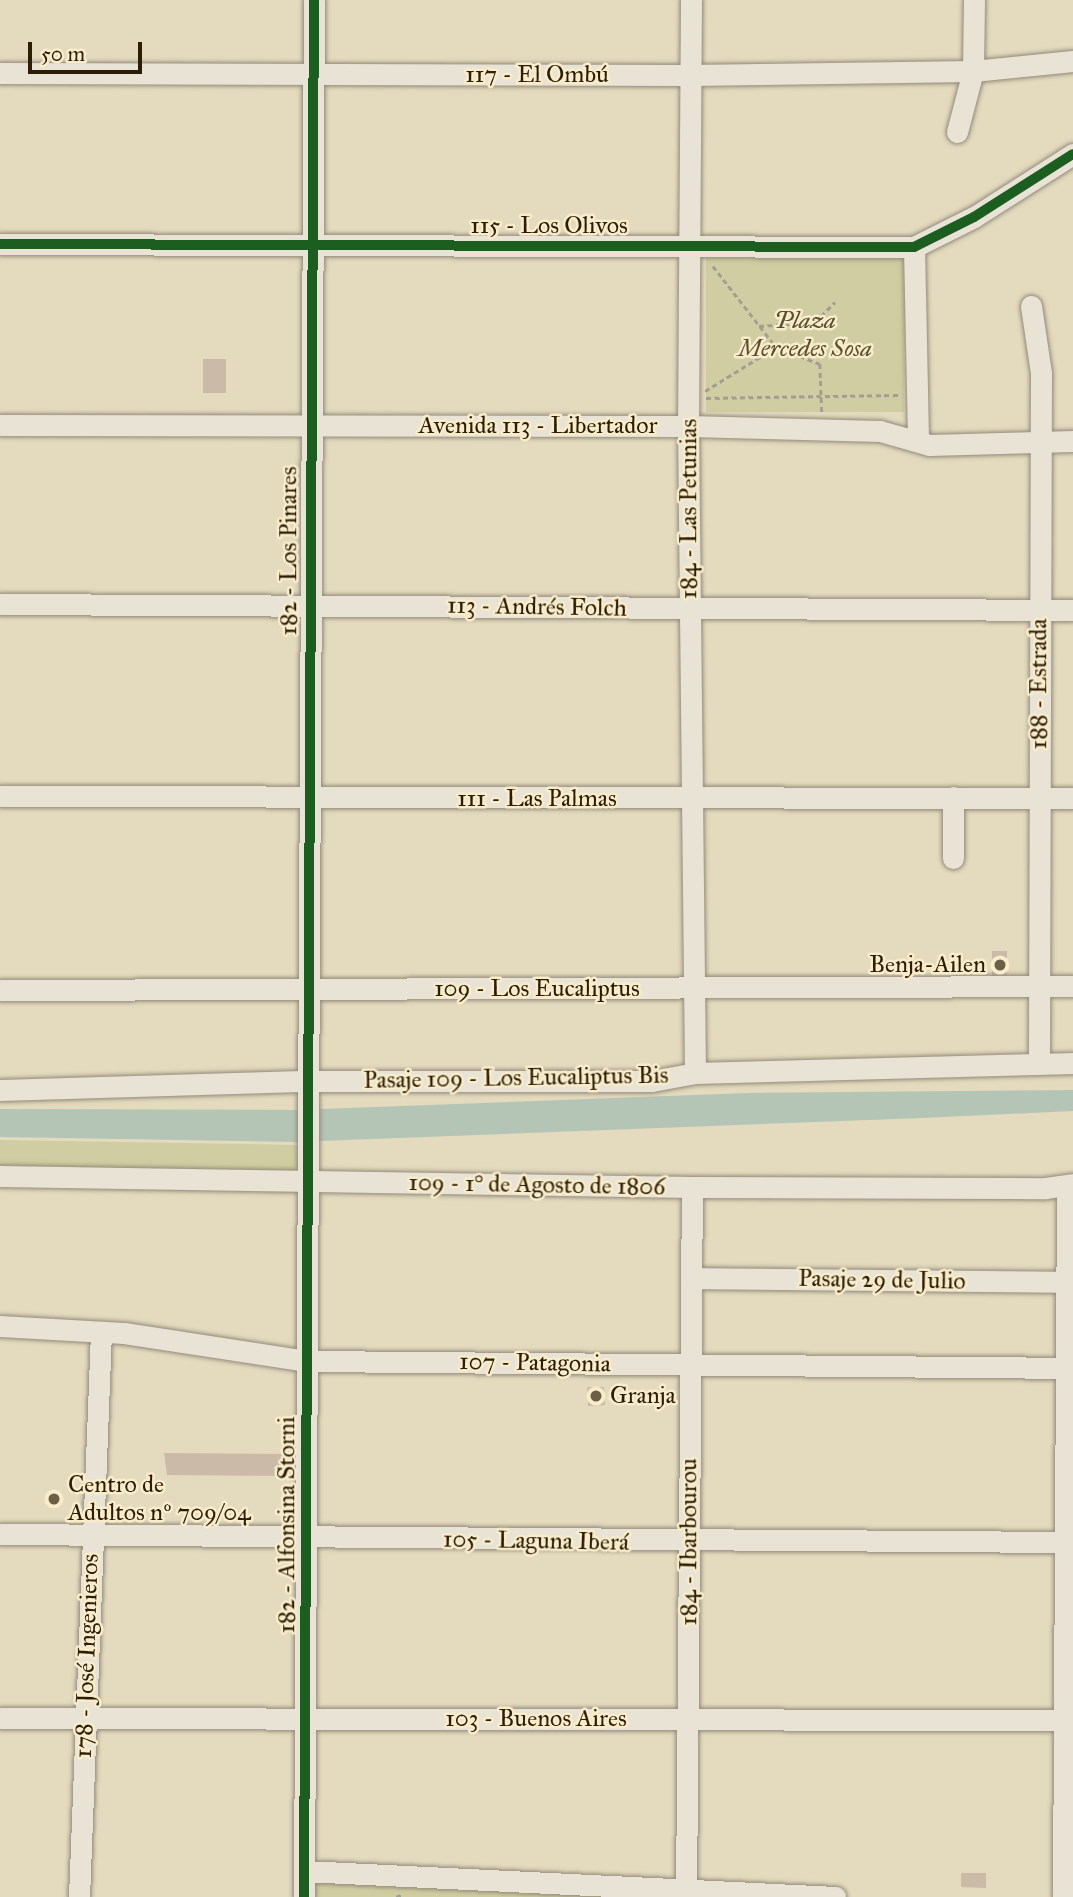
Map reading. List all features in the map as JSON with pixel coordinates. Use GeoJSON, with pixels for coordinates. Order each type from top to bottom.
{"type":"FeatureCollection","features":[{"type":"Feature","properties":{"kind":"street","name":"182 - Los Pinares"},"geometry":{"type":"LineString","coordinates":[[310,1153],[310,427],[314,0]]}},
{"type":"Feature","properties":{"kind":"street","name":"184 - Las Petunias"},"geometry":{"type":"LineString","coordinates":[[691,0],[692,247],[688,426],[695,1073]]}},
{"type":"Feature","properties":{"kind":"street"},"geometry":{"type":"LineString","coordinates":[[957,132],[973,71],[974,0]]}},
{"type":"Feature","properties":{"kind":"street","name":"117 - El Ombú"},"geometry":{"type":"LineString","coordinates":[[0,73],[690,75],[973,71],[1073,61]]}},
{"type":"Feature","properties":{"kind":"street","name":"115 - Los Olivos"},"geometry":{"type":"LineString","coordinates":[[0,243],[313,247],[914,247],[974,217],[1073,155]]}},
{"type":"Feature","properties":{"kind":"street"},"geometry":{"type":"LineString","coordinates":[[914,247],[918,441]]}},
{"type":"Feature","properties":{"kind":"street","name":"188 - Estrada"},"geometry":{"type":"LineString","coordinates":[[1031,306],[1041,373],[1039,1063]]}},
{"type":"Feature","properties":{"kind":"street","name":"Avenida 113 - Libertador"},"geometry":{"type":"LineString","coordinates":[[0,425],[688,426],[895,432],[918,441],[1073,441]]}},
{"type":"Feature","properties":{"kind":"street","name":"113 - Andrés Folch"},"geometry":{"type":"LineString","coordinates":[[0,604],[1073,610]]}},
{"type":"Feature","properties":{"kind":"street","name":"111 - Las Palmas"},"geometry":{"type":"LineString","coordinates":[[0,796],[691,800],[1073,798]]}},
{"type":"Feature","properties":{"kind":"street"},"geometry":{"type":"LineString","coordinates":[[953,797],[953,858]]}},
{"type":"Feature","properties":{"kind":"street","name":"109 - Los Eucaliptus"},"geometry":{"type":"LineString","coordinates":[[0,990],[1073,986]]}},
{"type":"Feature","properties":{"kind":"street","name":"Pasaje 109 - Los Eucaliptus Bis"},"geometry":{"type":"LineString","coordinates":[[0,1090],[310,1081],[652,1081],[695,1073],[1073,1063]]}},
{"type":"Feature","properties":{"kind":"street","name":"182 - Alfonsina Storni"},"geometry":{"type":"LineString","coordinates":[[304,1897],[308,1718],[310,1153]]}},
{"type":"Feature","properties":{"kind":"street","name":"109 - 1° de Agosto de 1806"},"geometry":{"type":"LineString","coordinates":[[0,1176],[308,1183],[692,1187],[1070,1185]]}},
{"type":"Feature","properties":{"kind":"street"},"geometry":{"type":"LineString","coordinates":[[1063,1897],[1068,1720],[1070,1185]]}},
{"type":"Feature","properties":{"kind":"street","name":"184 - Ibarbourou"},"geometry":{"type":"LineString","coordinates":[[686,1894],[692,1187]]}},
{"type":"Feature","properties":{"kind":"street","name":"Pasaje 29 de Julio"},"geometry":{"type":"LineString","coordinates":[[691,1278],[1071,1282]]}},
{"type":"Feature","properties":{"kind":"street","name":"107 - Patagonia"},"geometry":{"type":"LineString","coordinates":[[0,1326],[101,1332],[308,1361],[1070,1368]]}},
{"type":"Feature","properties":{"kind":"street","name":"178 - José Ingenieros"},"geometry":{"type":"LineString","coordinates":[[79,1897],[90,1536],[101,1332]]}},
{"type":"Feature","properties":{"kind":"street","name":"105 - Laguna Iberá"},"geometry":{"type":"LineString","coordinates":[[0,1534],[688,1543],[1068,1542]]}},
{"type":"Feature","properties":{"kind":"street","name":"103 - Buenos Aires"},"geometry":{"type":"LineString","coordinates":[[0,1718],[86,1716],[1068,1720]]}},
{"type":"Feature","properties":{"kind":"street"},"geometry":{"type":"LineString","coordinates":[[304,1871],[686,1894],[835,1897]]}},
{"type":"Feature","properties":{"kind":"path"},"geometry":{"type":"LineString","coordinates":[[692,247],[776,347],[820,364],[823,429]]}},
{"type":"Feature","properties":{"kind":"path"},"geometry":{"type":"LineString","coordinates":[[759,326],[815,322],[835,302]]}},
{"type":"Feature","properties":{"kind":"path"},"geometry":{"type":"LineString","coordinates":[[689,398],[776,347]]}},
{"type":"Feature","properties":{"kind":"path"},"geometry":{"type":"LineString","coordinates":[[689,398],[917,395]]}},
{"type":"Feature","properties":{"kind":"green space","name":"Plaza Mercedes Sosa"},"geometry":{"type":"Polygon","coordinates":[[[706,257],[905,257],[904,412],[706,412],[706,257]]]}},
{"type":"Feature","properties":{"kind":"green space"},"geometry":{"type":"Polygon","coordinates":[[[0,1140],[298,1145],[299,1166],[291,1173],[0,1165],[0,1140]]]}},
{"type":"Feature","properties":{"kind":"green space"},"geometry":{"type":"Polygon","coordinates":[[[315,1881],[676,1897],[315,1897],[315,1881]]]}},
{"type":"Feature","properties":{"kind":"shaded area"},"geometry":{"type":"Polygon","coordinates":[[[1073,1090],[1073,1111],[922,1118],[294,1142],[0,1137],[0,1109],[294,1110],[748,1093],[1073,1090]]]}},
{"type":"Feature","properties":{"kind":"building"},"geometry":{"type":"Polygon","coordinates":[[[203,359],[226,359],[226,393],[203,393],[203,359]]]}},
{"type":"Feature","properties":{"kind":"building","name":"Benja-Ailen"},"geometry":{"type":"Polygon","coordinates":[[[992,951],[1007,951],[1007,978],[992,978],[992,951]]]}},
{"type":"Feature","properties":{"kind":"building","name":"Granja"},"geometry":{"type":"Polygon","coordinates":[[[587,1387],[604,1387],[605,1405],[588,1406],[587,1387]]]}},
{"type":"Feature","properties":{"kind":"building"},"geometry":{"type":"Polygon","coordinates":[[[164,1453],[293,1454],[292,1476],[167,1475],[164,1453]]]}},
{"type":"Feature","properties":{"kind":"building"},"geometry":{"type":"Polygon","coordinates":[[[961,1873],[986,1873],[986,1888],[961,1887],[961,1873]]]}},
{"type":"Feature","properties":{"kind":"cycle path"},"geometry":{"type":"LineString","coordinates":[[304,1897],[314,0]]}},
{"type":"Feature","properties":{"kind":"cycle path"},"geometry":{"type":"LineString","coordinates":[[0,244],[914,247],[974,217],[1073,154]]}},
{"type":"Feature","properties":{"kind":"place","name":"Benja-Ailen"},"geometry":{"type":"Point","coordinates":[1000,965]}},
{"type":"Feature","properties":{"kind":"place","name":"Granja"},"geometry":{"type":"Point","coordinates":[596,1396]}},
{"type":"Feature","properties":{"kind":"place","name":"Centro de Adultos nº 709/04"},"geometry":{"type":"Point","coordinates":[54,1499]}}]}
